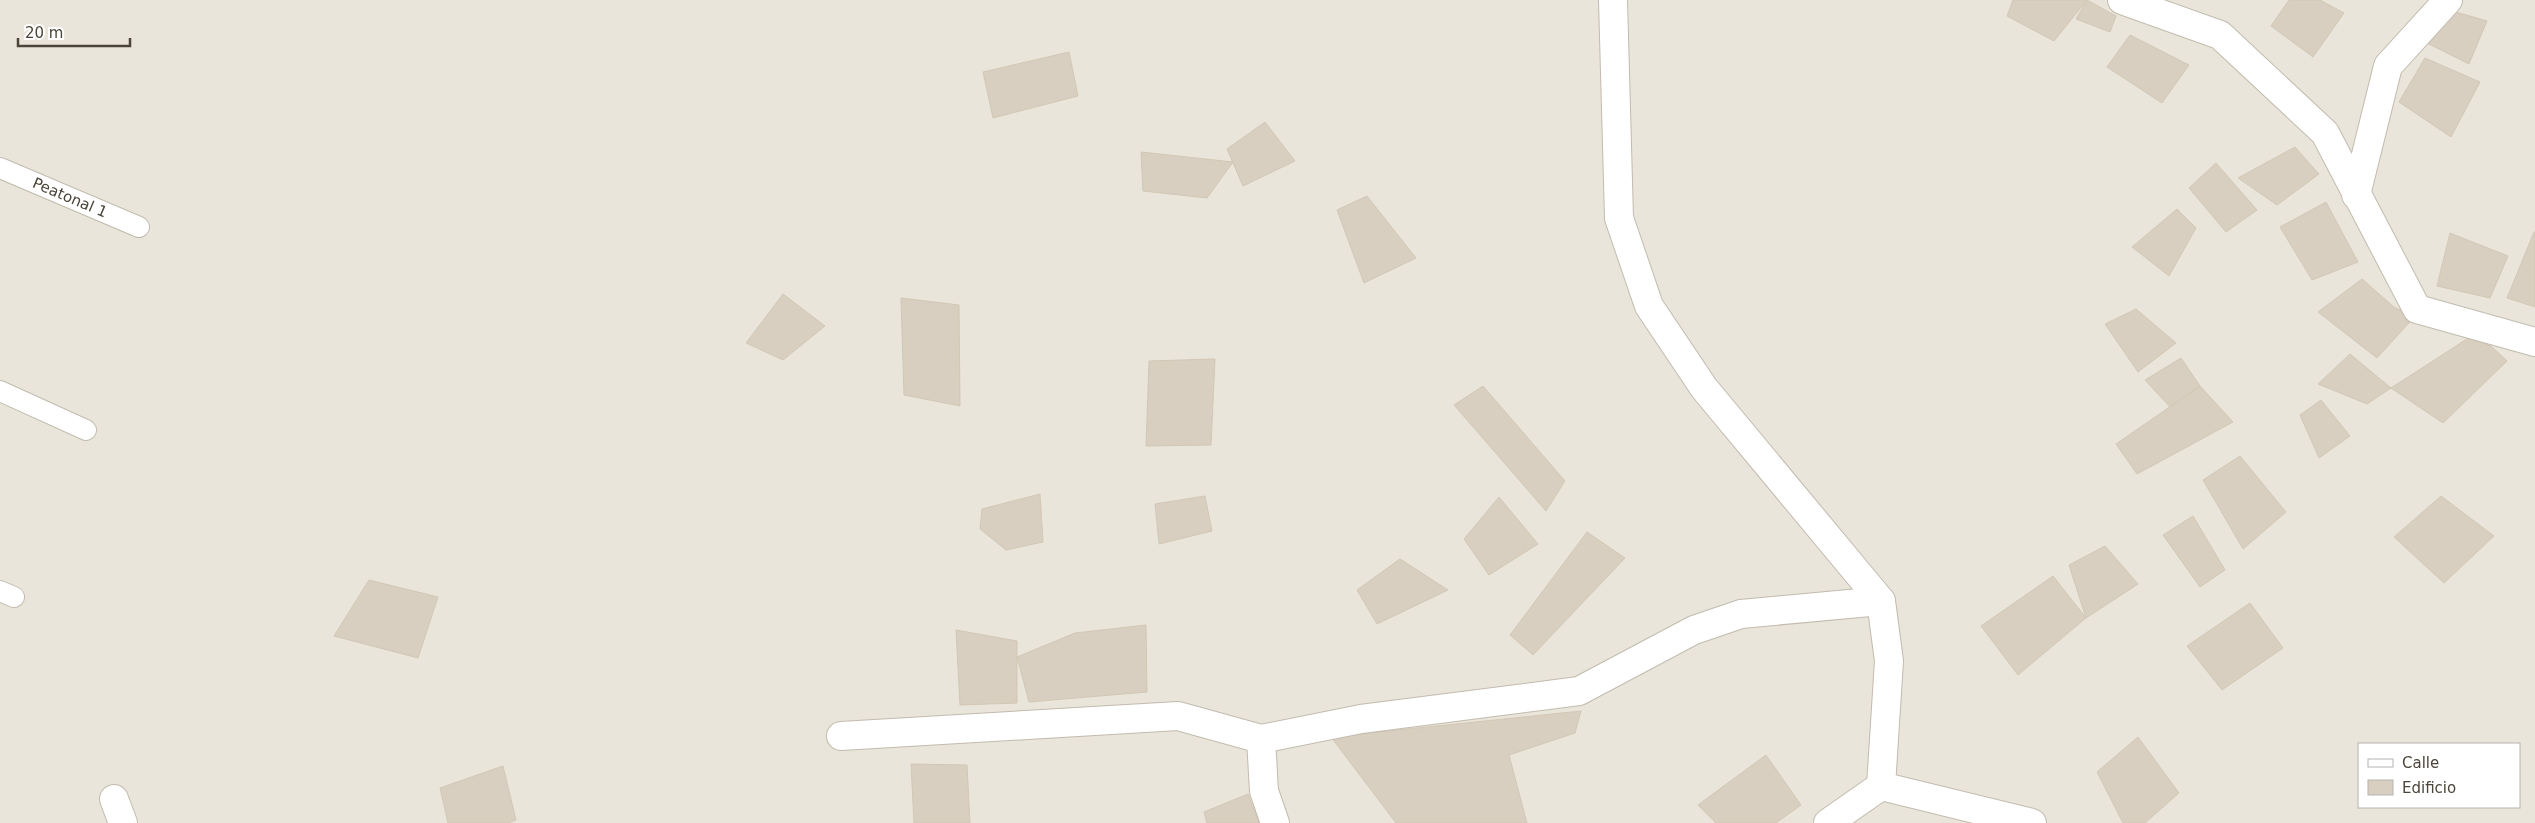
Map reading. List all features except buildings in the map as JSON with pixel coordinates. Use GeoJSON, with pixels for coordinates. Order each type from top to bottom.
{"type":"FeatureCollection","features":[{"type":"Feature","properties":{"kind":"street"},"geometry":{"type":"LineString","coordinates":[[1613,0],[1619,218],[1649,306],[1704,388],[1881,601],[1888,661],[1881,786]]}},
{"type":"Feature","properties":{"kind":"street"},"geometry":{"type":"LineString","coordinates":[[2122,0],[2220,35],[2325,133],[2417,309],[2535,342]]}},
{"type":"Feature","properties":{"kind":"street"},"geometry":{"type":"LineString","coordinates":[[2356,195],[2388,66],[2448,0]]}},
{"type":"Feature","properties":{"kind":"street"},"geometry":{"type":"LineString","coordinates":[[841,736],[1178,716],[1261,739],[1361,719],[1579,691],[1694,630],[1741,614],[1881,601]]}},
{"type":"Feature","properties":{"kind":"street"},"geometry":{"type":"LineString","coordinates":[[1261,739],[1264,791],[1275,823]]}},
{"type":"Feature","properties":{"kind":"street"},"geometry":{"type":"LineString","coordinates":[[1828,823],[1881,786],[2032,823]]}},
{"type":"Feature","properties":{"kind":"lane","name":"Peatonal 1"},"geometry":{"type":"LineString","coordinates":[[0,168],[140,227]]}},
{"type":"Feature","properties":{"kind":"lane"},"geometry":{"type":"LineString","coordinates":[[0,391],[86,430]]}},
{"type":"Feature","properties":{"kind":"shaded area"},"geometry":{"type":"Polygon","coordinates":[[[0,0],[2535,0],[2535,823],[0,823],[0,0]]]}}]}
